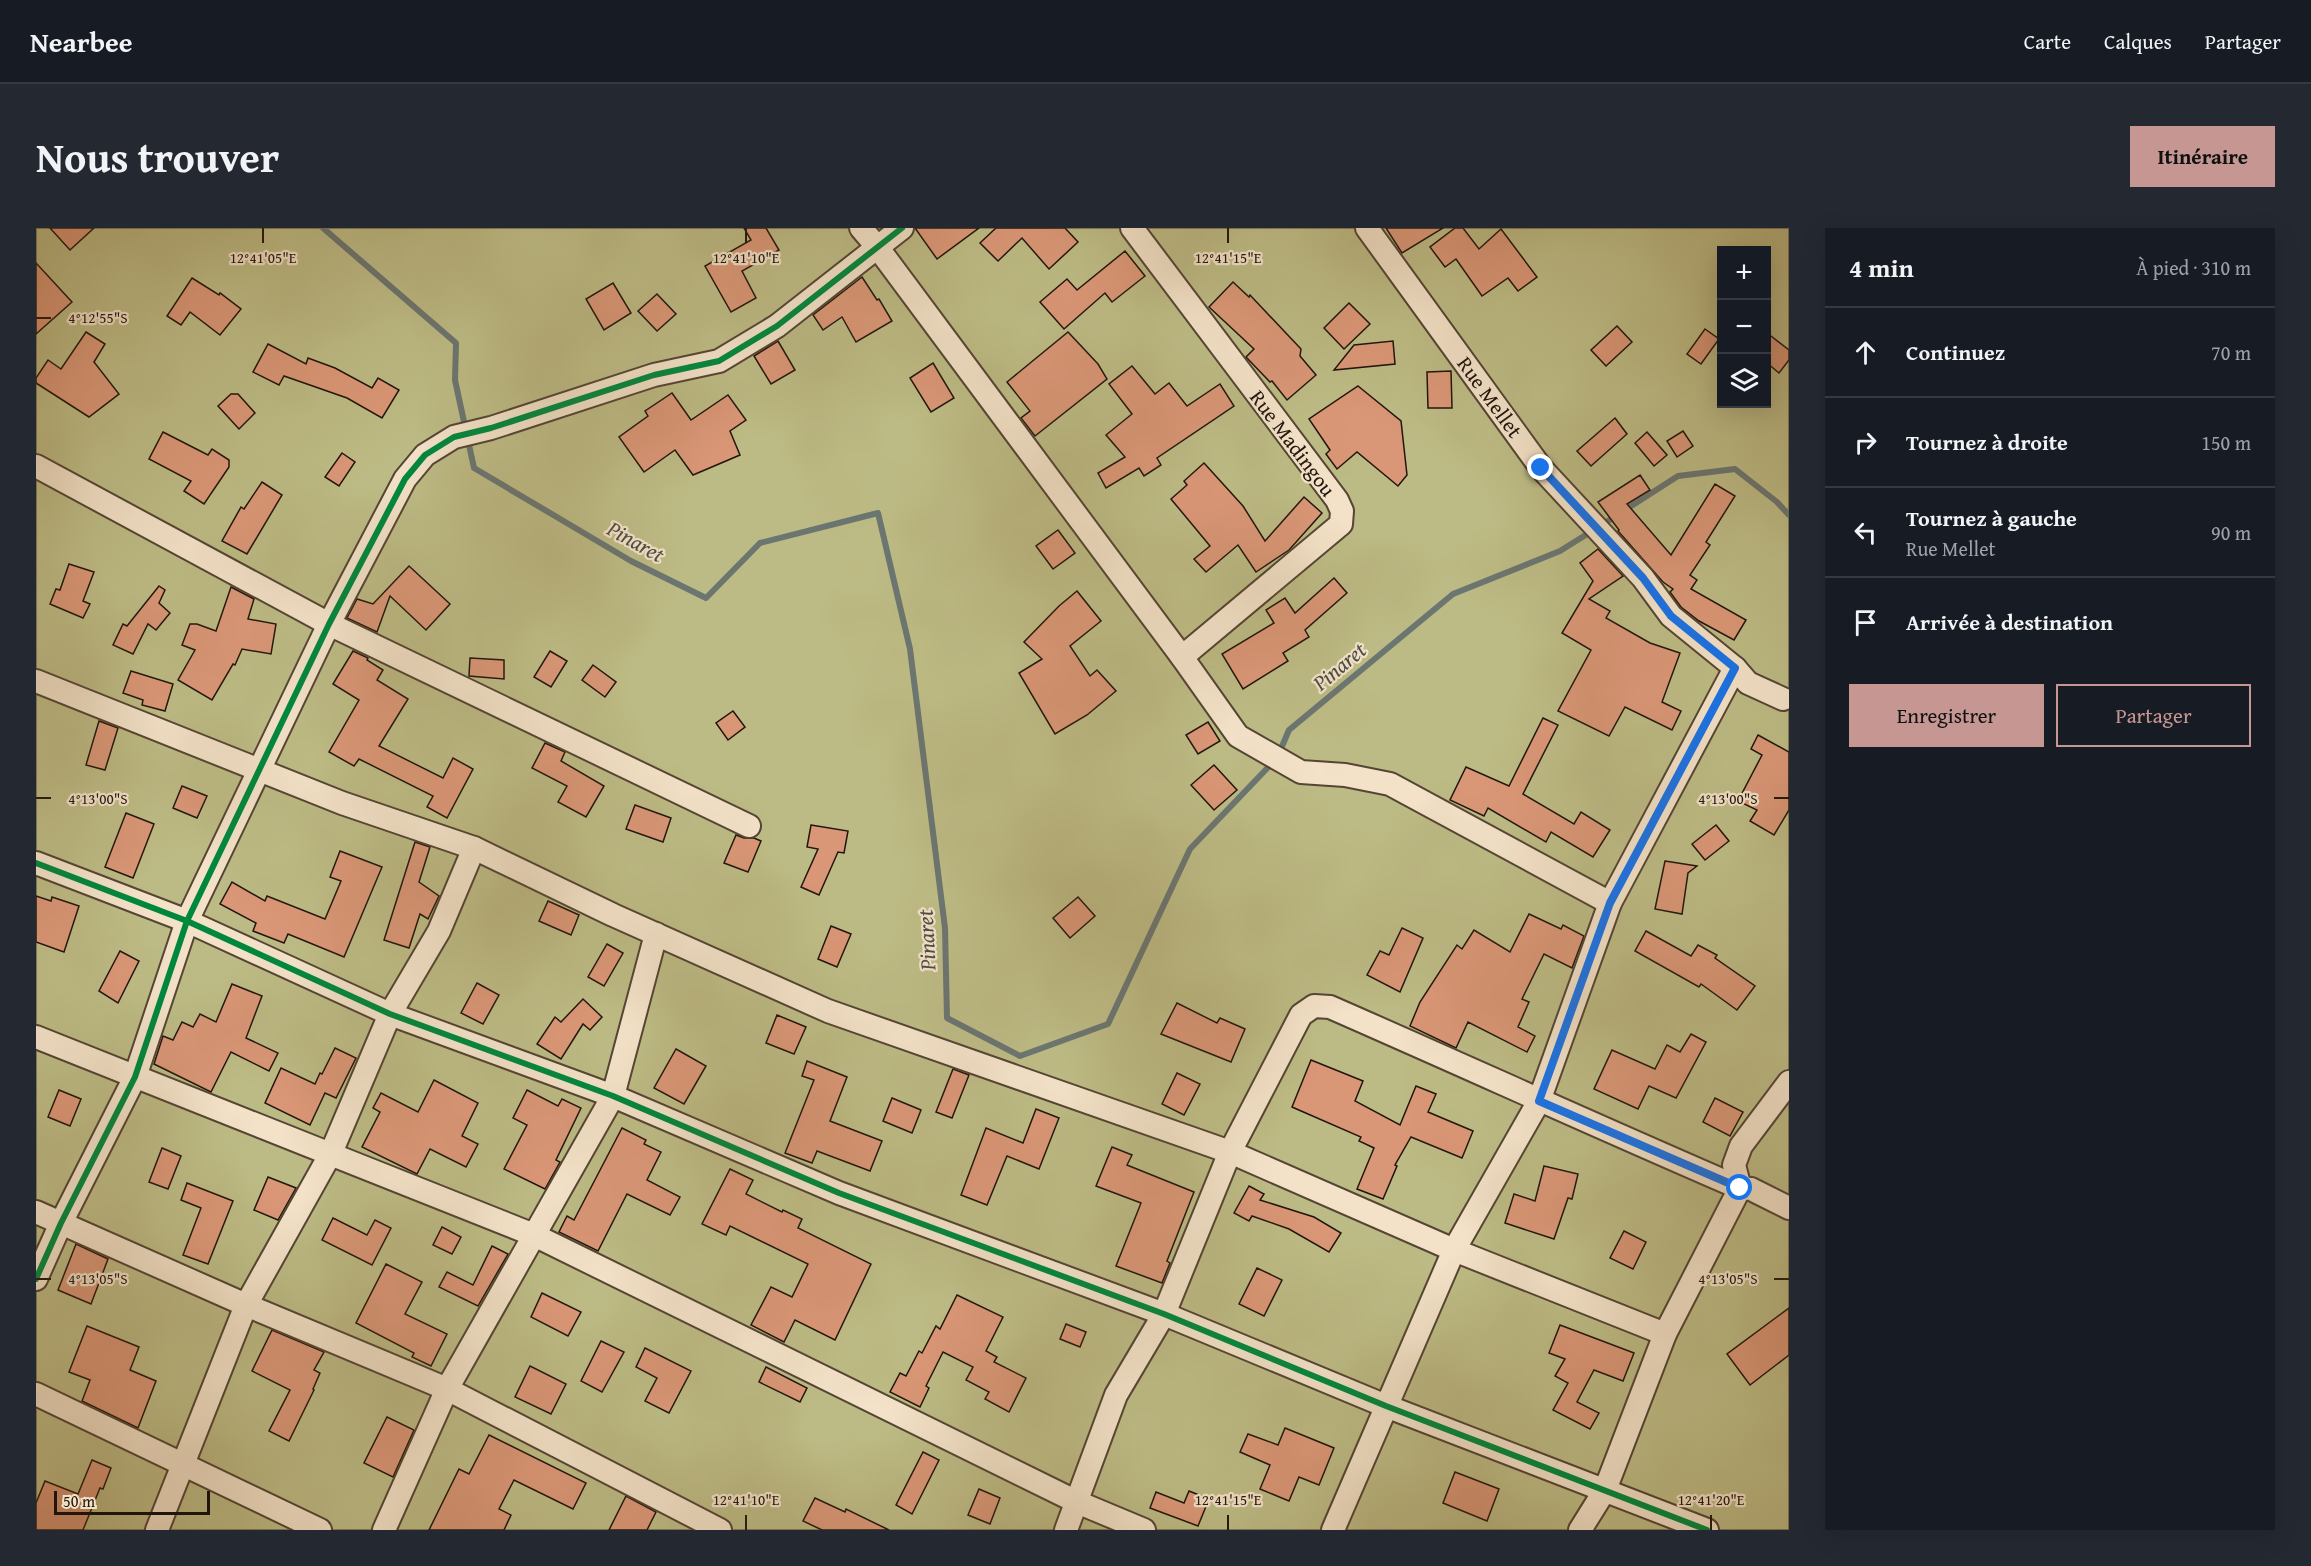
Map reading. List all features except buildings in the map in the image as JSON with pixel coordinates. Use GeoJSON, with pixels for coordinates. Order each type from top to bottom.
{"type":"FeatureCollection","features":[{"type":"Feature","properties":{"kind":"street"},"geometry":{"type":"LineString","coordinates":[[861,228],[1182,657],[1238,736],[1302,772],[1345,775],[1390,784],[1610,903]]}},
{"type":"Feature","properties":{"kind":"street"},"geometry":{"type":"LineString","coordinates":[[36,1279],[61,1223],[135,1077],[187,921],[329,624],[405,479],[425,456],[454,437],[491,428],[654,375],[718,361],[777,326],[902,228]]}},
{"type":"Feature","properties":{"kind":"street","name":"Rue Madingou"},"geometry":{"type":"LineString","coordinates":[[1132,228],[1337,500],[1342,511],[1341,524],[1182,657]]}},
{"type":"Feature","properties":{"kind":"street","name":"Rue Mellet"},"geometry":{"type":"LineString","coordinates":[[1367,228],[1541,468],[1643,578],[1671,616],[1735,668],[1748,683],[1783,699]]}},
{"type":"Feature","properties":{"kind":"street"},"geometry":{"type":"LineString","coordinates":[[36,465],[329,624],[749,826]]}},
{"type":"Feature","properties":{"kind":"street"},"geometry":{"type":"LineString","coordinates":[[1333,1530],[1454,1250],[1539,1101],[1610,903],[1735,668]]}},
{"type":"Feature","properties":{"kind":"street"},"geometry":{"type":"LineString","coordinates":[[36,681],[342,802],[474,848],[656,934],[828,1011],[1230,1152],[1454,1250],[1665,1334]]}},
{"type":"Feature","properties":{"kind":"street"},"geometry":{"type":"LineString","coordinates":[[157,1530],[246,1305],[331,1153],[390,1014],[439,931],[474,848]]}},
{"type":"Feature","properties":{"kind":"street"},"geometry":{"type":"LineString","coordinates":[[36,863],[187,921],[390,1014],[613,1096],[839,1193],[1164,1314],[1386,1406],[1707,1530]]}},
{"type":"Feature","properties":{"kind":"street"},"geometry":{"type":"LineString","coordinates":[[384,1530],[447,1389],[613,1096],[656,934]]}},
{"type":"Feature","properties":{"kind":"street"},"geometry":{"type":"LineString","coordinates":[[1066,1530],[1116,1395],[1164,1314],[1230,1152],[1301,1015],[1314,1006],[1330,1007],[1484,1074],[1539,1101],[1740,1188],[1751,1189],[1789,1208]]}},
{"type":"Feature","properties":{"kind":"street"},"geometry":{"type":"LineString","coordinates":[[36,1037],[534,1235],[1077,1502],[1144,1530]]}},
{"type":"Feature","properties":{"kind":"street"},"geometry":{"type":"LineString","coordinates":[[1580,1530],[1605,1490],[1665,1334],[1740,1188],[1734,1165],[1741,1146],[1789,1082]]}},
{"type":"Feature","properties":{"kind":"street"},"geometry":{"type":"LineString","coordinates":[[36,1212],[246,1305],[447,1389],[720,1530]]}},
{"type":"Feature","properties":{"kind":"street"},"geometry":{"type":"LineString","coordinates":[[36,1394],[320,1530]]}},
{"type":"Feature","properties":{"kind":"shaded area"},"geometry":{"type":"Polygon","coordinates":[[[36,228],[1789,228],[1789,1530],[36,1530],[36,228]]]}},
{"type":"Feature","properties":{"kind":"waterway","name":"Pinaret"},"geometry":{"type":"LineString","coordinates":[[323,228],[456,343],[455,380],[474,468],[631,561],[706,598],[760,543],[878,513],[910,649],[945,928],[947,1018],[1020,1056],[1108,1024],[1190,849],[1277,758],[1289,730],[1453,594],[1560,551],[1616,516]]}},
{"type":"Feature","properties":{"kind":"waterway","name":"Pinaret"},"geometry":{"type":"LineString","coordinates":[[1625,510],[1678,476],[1735,469],[1777,502],[1789,515]]}},
{"type":"Feature","properties":{"kind":"cycle path"},"geometry":{"type":"LineString","coordinates":[[36,1279],[61,1223],[135,1077],[187,921],[329,624],[405,479],[425,455],[454,437],[491,428],[654,375],[719,361],[777,326],[902,228]]}},
{"type":"Feature","properties":{"kind":"cycle path"},"geometry":{"type":"LineString","coordinates":[[36,863],[187,921],[390,1014],[613,1096],[839,1193],[1164,1314],[1386,1406],[1707,1530]]}},
{"type":"Feature","properties":{"kind":"route"},"geometry":{"type":"LineString","coordinates":[[1541,468],[1643,578],[1671,616],[1735,668],[1610,903],[1539,1101],[1740,1188]]}}]}
